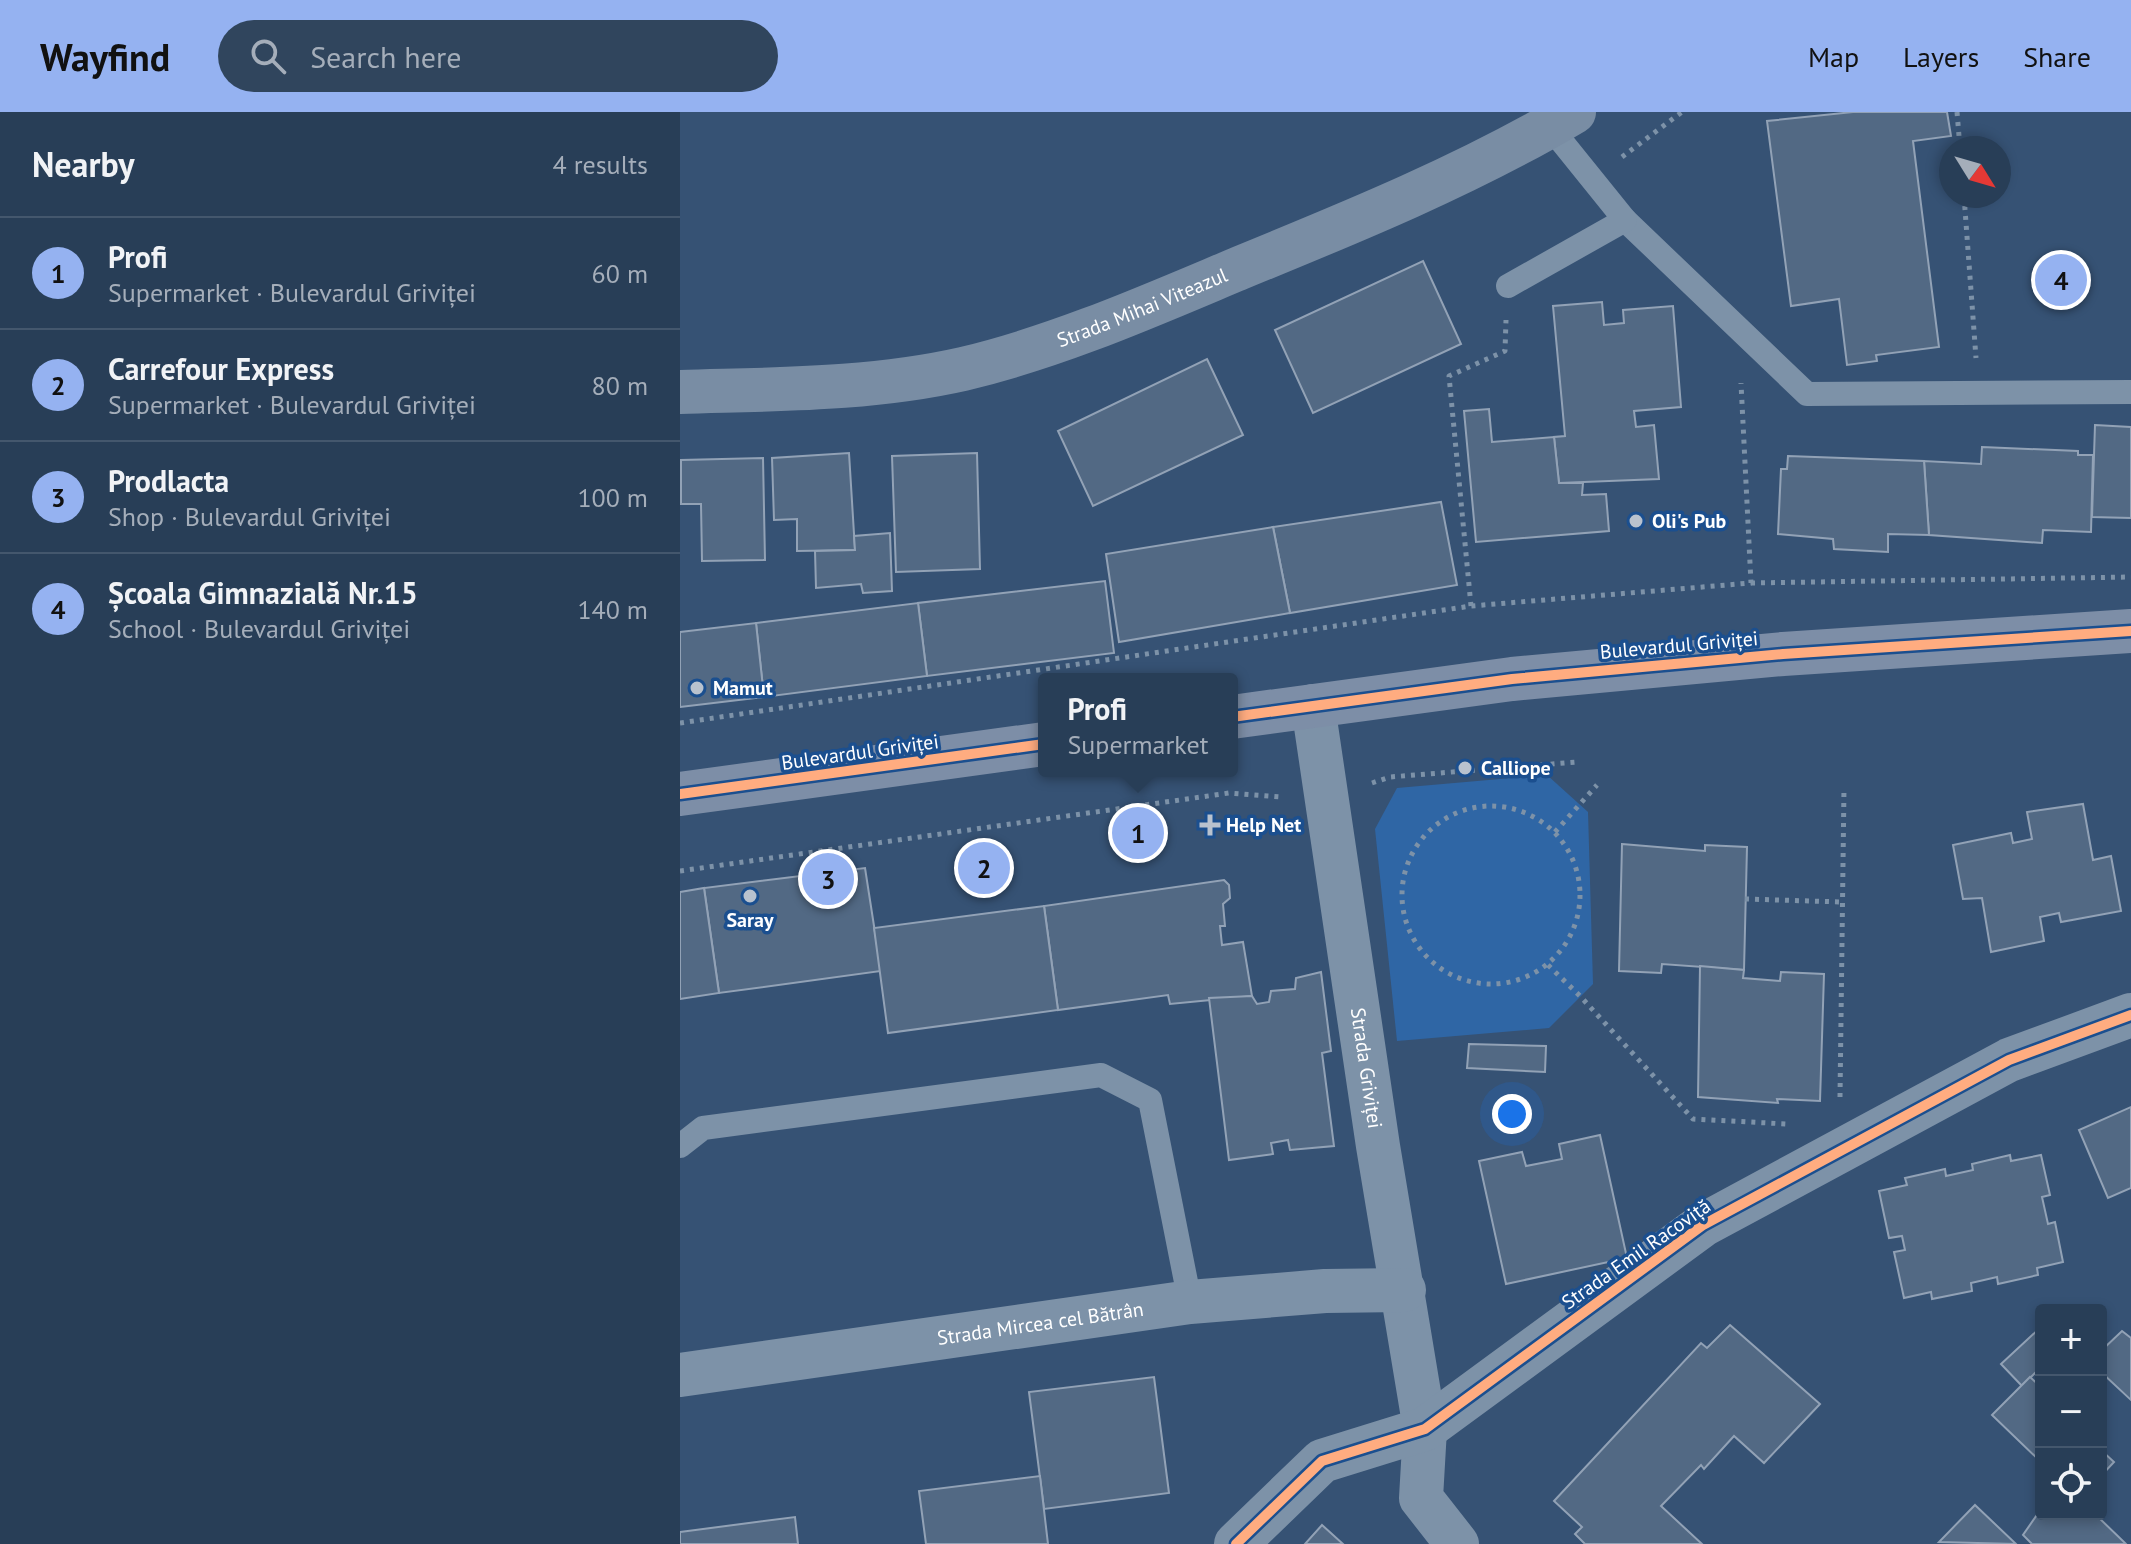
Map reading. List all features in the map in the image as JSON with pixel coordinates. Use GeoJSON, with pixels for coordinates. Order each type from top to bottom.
{"type":"FeatureCollection","features":[{"type":"Feature","properties":{"kind":"main road","name":"Bulevardul Griviței"},"geometry":{"type":"LineString","coordinates":[[1238,716],[1512,679],[1738,658],[2131,631]]}},
{"type":"Feature","properties":{"kind":"main road","name":"Bulevardul Griviței"},"geometry":{"type":"LineString","coordinates":[[680,794],[1038,745]]}},
{"type":"Feature","properties":{"kind":"street","name":"Strada Mihai Viteazul"},"geometry":{"type":"LineString","coordinates":[[680,392],[901,381],[964,369],[1025,351],[1159,302],[1286,249],[1417,192],[1562,119]]}},
{"type":"Feature","properties":{"kind":"street","name":"Strada Griviței"},"geometry":{"type":"LineString","coordinates":[[1313,706],[1378,1146],[1425,1429]]}},
{"type":"Feature","properties":{"kind":"street","name":"Strada Emil Racoviță"},"geometry":{"type":"LineString","coordinates":[[1236,1544],[1322,1461],[1425,1429],[1703,1225],[2009,1060],[2131,1015]]}},
{"type":"Feature","properties":{"kind":"street","name":"Strada Mircea cel Bătrân"},"geometry":{"type":"LineString","coordinates":[[680,1375],[1190,1302],[1325,1291],[1404,1290]]}},
{"type":"Feature","properties":{"kind":"street"},"geometry":{"type":"LineString","coordinates":[[1425,1429],[1421,1498],[1457,1544]]}},
{"type":"Feature","properties":{"kind":"lane"},"geometry":{"type":"LineString","coordinates":[[1562,119],[1590,180],[1625,220],[1807,394],[2131,392]]}},
{"type":"Feature","properties":{"kind":"lane"},"geometry":{"type":"LineString","coordinates":[[1508,286],[1625,220]]}},
{"type":"Feature","properties":{"kind":"lane"},"geometry":{"type":"LineString","coordinates":[[680,1146],[703,1128],[1101,1075],[1150,1100],[1190,1302]]}},
{"type":"Feature","properties":{"kind":"path"},"geometry":{"type":"LineString","coordinates":[[1590,180],[1682,112]]}},
{"type":"Feature","properties":{"kind":"path"},"geometry":{"type":"LineString","coordinates":[[1957,112],[1959,136]]}},
{"type":"Feature","properties":{"kind":"path"},"geometry":{"type":"LineString","coordinates":[[1965,208],[1979,394]]}},
{"type":"Feature","properties":{"kind":"path"},"geometry":{"type":"LineString","coordinates":[[1471,606],[1449,376],[1505,351],[1508,286]]}},
{"type":"Feature","properties":{"kind":"path"},"geometry":{"type":"LineString","coordinates":[[1739,326],[1751,583]]}},
{"type":"Feature","properties":{"kind":"path"},"geometry":{"type":"LineString","coordinates":[[680,723],[1471,606],[1751,583],[2131,577]]}},
{"type":"Feature","properties":{"kind":"path"},"geometry":{"type":"LineString","coordinates":[[680,871],[1229,793],[1326,800],[1390,777],[1577,762]]}},
{"type":"Feature","properties":{"kind":"path"},"geometry":{"type":"LineString","coordinates":[[1555,832],[1597,785]]}},
{"type":"Feature","properties":{"kind":"path"},"geometry":{"type":"LineString","coordinates":[[1839,1107],[1844,787]]}},
{"type":"Feature","properties":{"kind":"path"},"geometry":{"type":"LineString","coordinates":[[1503,806],[1531,815],[1555,832],[1572,856],[1580,885],[1579,915],[1567,942],[1548,965],[1522,979],[1493,985],[1464,981],[1438,968],[1418,946],[1406,919],[1402,890],[1408,862],[1424,837],[1447,818],[1473,808],[1503,806]]}},
{"type":"Feature","properties":{"kind":"path"},"geometry":{"type":"LineString","coordinates":[[1745,899],[1842,902]]}},
{"type":"Feature","properties":{"kind":"path"},"geometry":{"type":"LineString","coordinates":[[1548,965],[1693,1119],[1797,1124]]}},
{"type":"Feature","properties":{"kind":"shaded area"},"geometry":{"type":"Polygon","coordinates":[[[1547,775],[1588,812],[1593,984],[1549,1028],[1397,1041],[1375,829],[1397,788],[1547,775]]]}},
{"type":"Feature","properties":{"kind":"building"},"geometry":{"type":"Polygon","coordinates":[[[1853,112],[1947,112],[1951,136],[1913,141],[1939,347],[1876,355],[1877,361],[1847,365],[1839,299],[1791,306],[1767,121],[1853,112]]]}},
{"type":"Feature","properties":{"kind":"building"},"geometry":{"type":"Polygon","coordinates":[[[1423,261],[1461,344],[1313,413],[1275,330],[1423,261]]]}},
{"type":"Feature","properties":{"kind":"building"},"geometry":{"type":"Polygon","coordinates":[[[1602,302],[1604,325],[1624,323],[1623,310],[1673,306],[1681,407],[1634,411],[1636,427],[1654,425],[1659,479],[1559,483],[1554,437],[1565,436],[1553,306],[1602,302]]]}},
{"type":"Feature","properties":{"kind":"building"},"geometry":{"type":"Polygon","coordinates":[[[1207,359],[1243,435],[1093,506],[1058,431],[1207,359]]]}},
{"type":"Feature","properties":{"kind":"building"},"geometry":{"type":"Polygon","coordinates":[[[1489,409],[1492,442],[1554,437],[1559,483],[1583,483],[1582,495],[1606,494],[1609,531],[1476,542],[1464,411],[1489,409]]]}},
{"type":"Feature","properties":{"kind":"building"},"geometry":{"type":"Polygon","coordinates":[[[2095,425],[2131,427],[2131,518],[2092,517],[2095,425]]]}},
{"type":"Feature","properties":{"kind":"building"},"geometry":{"type":"Polygon","coordinates":[[[1982,447],[2078,451],[2078,455],[2093,455],[2091,532],[2043,530],[2042,543],[1929,535],[1924,461],[1981,464],[1982,447]]]}},
{"type":"Feature","properties":{"kind":"building"},"geometry":{"type":"Polygon","coordinates":[[[849,453],[855,550],[797,551],[797,519],[774,520],[772,458],[849,453]]]}},
{"type":"Feature","properties":{"kind":"building"},"geometry":{"type":"Polygon","coordinates":[[[977,453],[980,569],[896,572],[892,456],[977,453]]]}},
{"type":"Feature","properties":{"kind":"building"},"geometry":{"type":"Polygon","coordinates":[[[1788,456],[1924,461],[1929,535],[1888,534],[1888,552],[1834,549],[1833,539],[1778,534],[1781,469],[1787,469],[1788,456]]]}},
{"type":"Feature","properties":{"kind":"building"},"geometry":{"type":"Polygon","coordinates":[[[763,458],[765,560],[702,561],[701,504],[681,504],[681,460],[763,458]]]}},
{"type":"Feature","properties":{"kind":"building"},"geometry":{"type":"Polygon","coordinates":[[[1441,502],[1457,585],[1290,613],[1273,527],[1441,502]]]}},
{"type":"Feature","properties":{"kind":"building"},"geometry":{"type":"Polygon","coordinates":[[[1273,527],[1290,613],[1119,642],[1106,554],[1273,527]]]}},
{"type":"Feature","properties":{"kind":"building"},"geometry":{"type":"Polygon","coordinates":[[[890,533],[892,591],[863,593],[861,584],[816,588],[815,551],[855,550],[854,536],[890,533]]]}},
{"type":"Feature","properties":{"kind":"building"},"geometry":{"type":"Polygon","coordinates":[[[1105,581],[1114,653],[927,676],[918,603],[1105,581]]]}},
{"type":"Feature","properties":{"kind":"building"},"geometry":{"type":"Polygon","coordinates":[[[918,603],[927,676],[764,697],[756,623],[918,603]]]}},
{"type":"Feature","properties":{"kind":"building"},"geometry":{"type":"Polygon","coordinates":[[[756,623],[764,697],[680,707],[680,632],[756,623]]]}},
{"type":"Feature","properties":{"kind":"building"},"geometry":{"type":"Polygon","coordinates":[[[2083,804],[2093,860],[2111,856],[2121,911],[2061,922],[2059,913],[2040,917],[2044,941],[1991,952],[1982,898],[1963,899],[1953,845],[2011,833],[2013,843],[2032,839],[2027,812],[2083,804]]]}},
{"type":"Feature","properties":{"kind":"building"},"geometry":{"type":"Polygon","coordinates":[[[1622,844],[1705,851],[1705,845],[1747,847],[1744,970],[1662,964],[1661,973],[1619,971],[1622,844]]]}},
{"type":"Feature","properties":{"kind":"building"},"geometry":{"type":"Polygon","coordinates":[[[865,868],[881,971],[719,993],[704,888],[865,868]]]}},
{"type":"Feature","properties":{"kind":"building"},"geometry":{"type":"Polygon","coordinates":[[[1224,880],[1229,885],[1230,898],[1223,904],[1225,926],[1220,926],[1222,945],[1243,942],[1252,996],[1170,1004],[1168,995],[1058,1010],[1044,906],[1224,880]]]}},
{"type":"Feature","properties":{"kind":"building"},"geometry":{"type":"Polygon","coordinates":[[[704,888],[719,993],[680,999],[680,892],[704,888]]]}},
{"type":"Feature","properties":{"kind":"building"},"geometry":{"type":"Polygon","coordinates":[[[1044,906],[1058,1010],[888,1033],[874,928],[1044,906]]]}},
{"type":"Feature","properties":{"kind":"building"},"geometry":{"type":"Polygon","coordinates":[[[1700,966],[1744,970],[1743,978],[1780,981],[1781,972],[1824,974],[1820,1101],[1777,1099],[1778,1103],[1698,1097],[1700,966]]]}},
{"type":"Feature","properties":{"kind":"building"},"geometry":{"type":"Polygon","coordinates":[[[1321,972],[1331,1051],[1322,1053],[1334,1146],[1290,1150],[1288,1140],[1271,1143],[1273,1154],[1229,1160],[1209,998],[1252,996],[1257,1004],[1269,1002],[1271,991],[1295,989],[1296,978],[1321,972]]]}},
{"type":"Feature","properties":{"kind":"building"},"geometry":{"type":"Polygon","coordinates":[[[1469,1044],[1546,1046],[1545,1072],[1467,1068],[1469,1044]]]}},
{"type":"Feature","properties":{"kind":"building"},"geometry":{"type":"Polygon","coordinates":[[[2131,1107],[2131,1188],[2108,1198],[2079,1130],[2131,1107]]]}},
{"type":"Feature","properties":{"kind":"building"},"geometry":{"type":"Polygon","coordinates":[[[1600,1135],[1627,1258],[1506,1284],[1479,1161],[1522,1152],[1526,1166],[1562,1159],[1559,1144],[1600,1135]]]}},
{"type":"Feature","properties":{"kind":"building"},"geometry":{"type":"Polygon","coordinates":[[[2010,1155],[2011,1161],[2041,1155],[2050,1195],[2042,1197],[2048,1224],[2055,1222],[2063,1262],[2037,1268],[2038,1275],[1998,1284],[1997,1277],[1971,1283],[1972,1291],[1932,1299],[1931,1292],[1904,1298],[1894,1252],[1905,1250],[1902,1236],[1889,1238],[1879,1191],[1907,1185],[1905,1178],[1945,1169],[1946,1176],[1973,1170],[1972,1164],[2010,1155]]]}},
{"type":"Feature","properties":{"kind":"building"},"geometry":{"type":"Polygon","coordinates":[[[1730,1325],[1820,1404],[1764,1463],[1734,1436],[1704,1469],[1701,1465],[1661,1506],[1702,1544],[1585,1544],[1575,1534],[1582,1527],[1554,1501],[1701,1343],[1707,1348],[1730,1325]]]}},
{"type":"Feature","properties":{"kind":"building"},"geometry":{"type":"Polygon","coordinates":[[[2122,1331],[2131,1338],[2131,1400],[2107,1378],[2107,1345],[2122,1331]]]}},
{"type":"Feature","properties":{"kind":"building"},"geometry":{"type":"Polygon","coordinates":[[[2035,1333],[2035,1373],[2022,1386],[2001,1364],[2035,1333]]]}},
{"type":"Feature","properties":{"kind":"building"},"geometry":{"type":"Polygon","coordinates":[[[1154,1377],[1169,1493],[1044,1509],[1029,1392],[1154,1377]]]}},
{"type":"Feature","properties":{"kind":"building"},"geometry":{"type":"Polygon","coordinates":[[[2030,1377],[2035,1382],[2035,1456],[1992,1415],[2030,1377]]]}},
{"type":"Feature","properties":{"kind":"building"},"geometry":{"type":"Polygon","coordinates":[[[2107,1456],[2114,1462],[2107,1470],[2107,1456]]]}},
{"type":"Feature","properties":{"kind":"building"},"geometry":{"type":"Polygon","coordinates":[[[1040,1476],[1048,1544],[926,1544],[919,1491],[1040,1476]]]}},
{"type":"Feature","properties":{"kind":"building"},"geometry":{"type":"Polygon","coordinates":[[[1975,1505],[2016,1544],[1939,1542],[1975,1505]]]}},
{"type":"Feature","properties":{"kind":"building"},"geometry":{"type":"Polygon","coordinates":[[[795,1517],[798,1544],[680,1544],[680,1532],[795,1517]]]}},
{"type":"Feature","properties":{"kind":"building"},"geometry":{"type":"Polygon","coordinates":[[[2035,1518],[2101,1520],[2126,1544],[2032,1544],[2023,1535],[2035,1518]]]}},
{"type":"Feature","properties":{"kind":"building"},"geometry":{"type":"Polygon","coordinates":[[[1322,1525],[1343,1544],[1305,1544],[1322,1525]]]}},
{"type":"Feature","properties":{"kind":"cycle path"},"geometry":{"type":"LineString","coordinates":[[1238,716],[1512,679],[1783,654],[2131,631]]}},
{"type":"Feature","properties":{"kind":"cycle path"},"geometry":{"type":"LineString","coordinates":[[680,794],[1038,745]]}},
{"type":"Feature","properties":{"kind":"cycle path"},"geometry":{"type":"LineString","coordinates":[[1236,1544],[1322,1461],[1425,1429],[1703,1225],[2009,1060],[2131,1015]]}},
{"type":"Feature","properties":{"kind":"place","name":"Școala Gimnazială Nr.15"},"geometry":{"type":"Point","coordinates":[2061,280]}},
{"type":"Feature","properties":{"kind":"place","name":"Oli's Pub"},"geometry":{"type":"Point","coordinates":[1636,521]}},
{"type":"Feature","properties":{"kind":"place","name":"Mamut"},"geometry":{"type":"Point","coordinates":[697,688]}},
{"type":"Feature","properties":{"kind":"place","name":"Calliope"},"geometry":{"type":"Point","coordinates":[1465,768]}},
{"type":"Feature","properties":{"kind":"place","name":"Help Net"},"geometry":{"type":"Point","coordinates":[1210,825]}},
{"type":"Feature","properties":{"kind":"place","name":"Profi"},"geometry":{"type":"Point","coordinates":[1138,833]}},
{"type":"Feature","properties":{"kind":"place","name":"Carrefour Express"},"geometry":{"type":"Point","coordinates":[984,868]}},
{"type":"Feature","properties":{"kind":"place","name":"Prodlacta"},"geometry":{"type":"Point","coordinates":[828,879]}},
{"type":"Feature","properties":{"kind":"place","name":"Saray"},"geometry":{"type":"Point","coordinates":[750,896]}}]}
